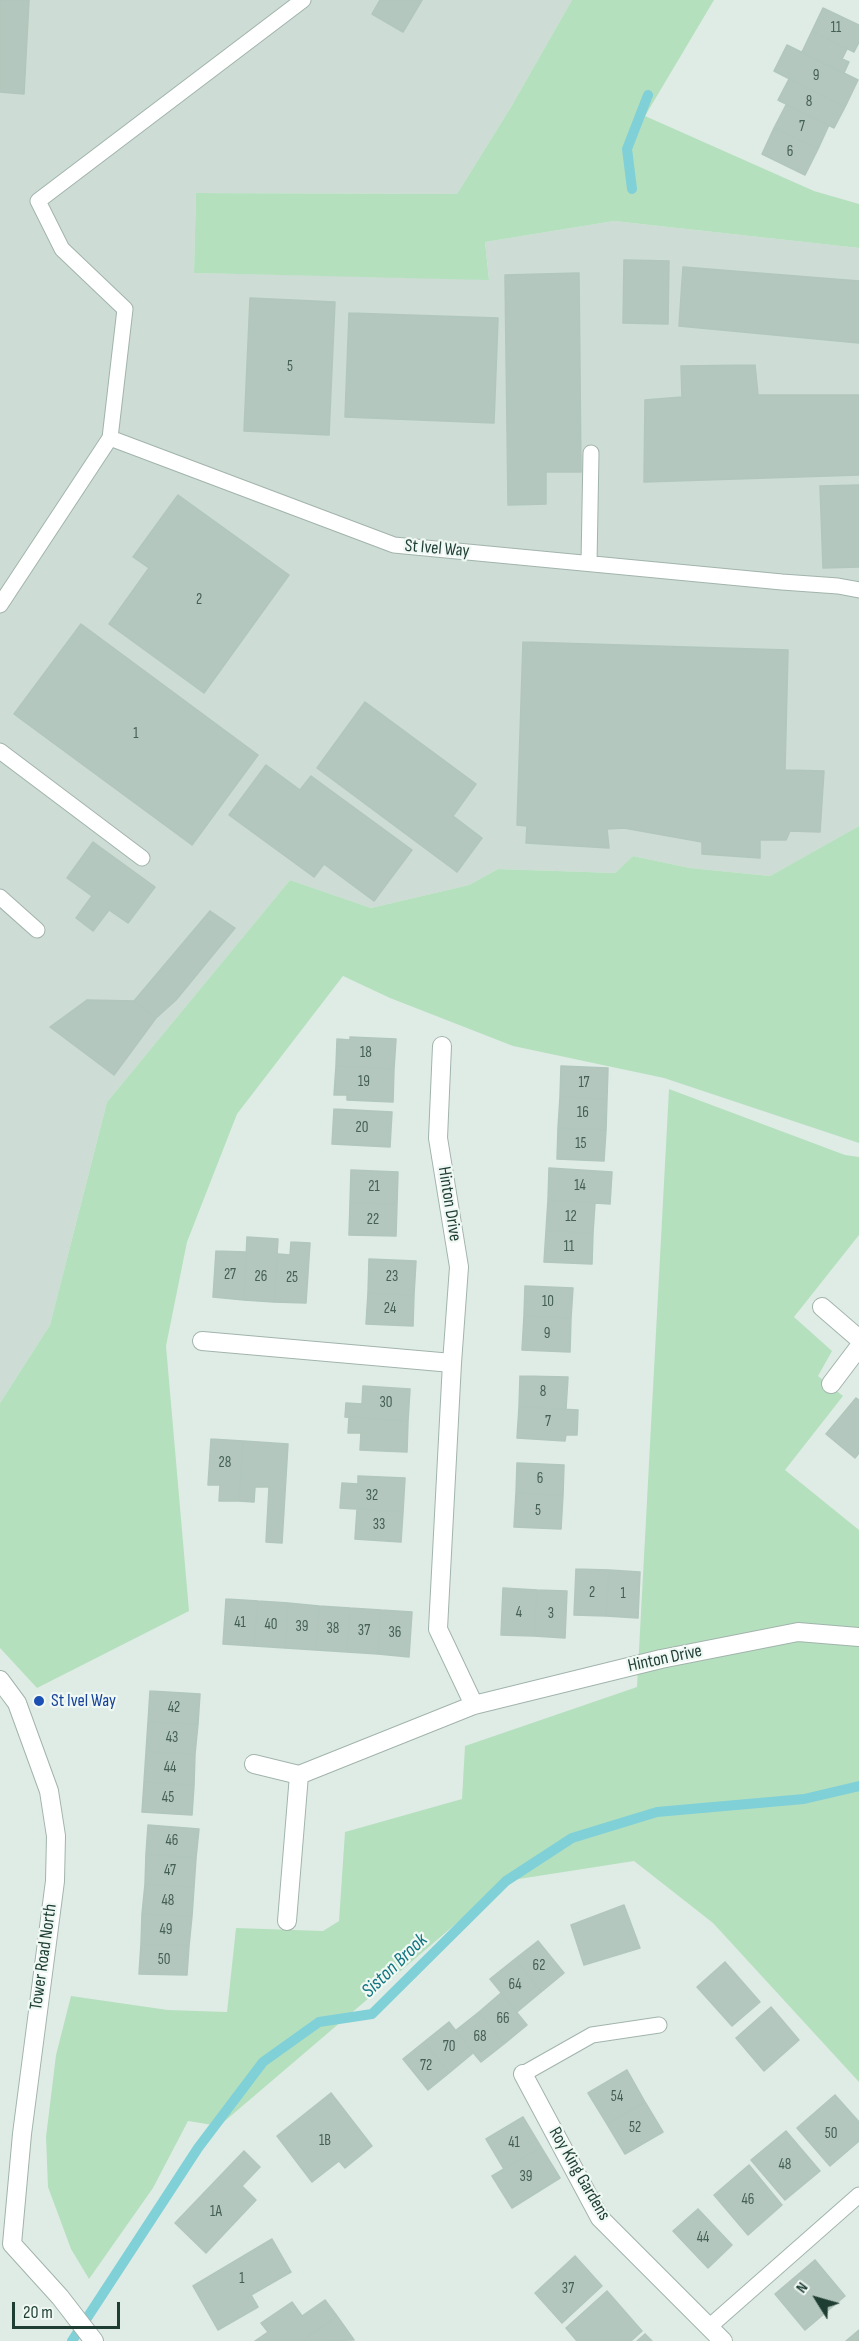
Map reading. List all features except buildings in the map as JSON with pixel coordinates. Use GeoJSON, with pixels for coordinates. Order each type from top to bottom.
{"type":"FeatureCollection","features":[{"type":"Feature","properties":{"kind":"street","name":"Hinton Drive"},"geometry":{"type":"LineString","coordinates":[[442,1046],[438,1138],[459,1267],[438,1629],[474,1705]]}},
{"type":"Feature","properties":{"kind":"street"},"geometry":{"type":"LineString","coordinates":[[822,1308],[859,1339]]}},
{"type":"Feature","properties":{"kind":"street"},"geometry":{"type":"LineString","coordinates":[[202,1341],[452,1363]]}},
{"type":"Feature","properties":{"kind":"street"},"geometry":{"type":"LineString","coordinates":[[831,1384],[859,1347]]}},
{"type":"Feature","properties":{"kind":"street","name":"Hinton Drive"},"geometry":{"type":"LineString","coordinates":[[299,1775],[474,1705],[661,1659],[798,1632],[859,1637]]}},
{"type":"Feature","properties":{"kind":"street","name":"Tower Road North"},"geometry":{"type":"LineString","coordinates":[[0,1680],[17,1703],[49,1791],[56,1836],[55,1881],[6,2248]]}},
{"type":"Feature","properties":{"kind":"street"},"geometry":{"type":"LineString","coordinates":[[254,1764],[299,1775],[287,1921]]}},
{"type":"Feature","properties":{"kind":"street","name":"Roy King Gardens"},"geometry":{"type":"LineString","coordinates":[[523,2074],[600,2218],[723,2341]]}},
{"type":"Feature","properties":{"kind":"street"},"geometry":{"type":"LineString","coordinates":[[6,2248],[60,2297],[94,2341]]}},
{"type":"Feature","properties":{"kind":"lane"},"geometry":{"type":"LineString","coordinates":[[0,605],[110,438],[125,309],[62,249],[38,201],[303,0]]}},
{"type":"Feature","properties":{"kind":"lane","name":"St Ivel Way"},"geometry":{"type":"LineString","coordinates":[[110,438],[394,545],[838,586],[859,590]]}},
{"type":"Feature","properties":{"kind":"lane"},"geometry":{"type":"LineString","coordinates":[[589,563],[591,453]]}},
{"type":"Feature","properties":{"kind":"lane"},"geometry":{"type":"LineString","coordinates":[[0,751],[142,858]]}},
{"type":"Feature","properties":{"kind":"lane"},"geometry":{"type":"LineString","coordinates":[[0,897],[37,930]]}},
{"type":"Feature","properties":{"kind":"lane"},"geometry":{"type":"LineString","coordinates":[[523,2074],[592,2035],[659,2025]]}},
{"type":"Feature","properties":{"kind":"lane"},"geometry":{"type":"LineString","coordinates":[[709,2327],[859,2195]]}},
{"type":"Feature","properties":{"kind":"shaded area"},"geometry":{"type":"Polygon","coordinates":[[[0,0],[572,0],[511,107],[457,194],[196,193],[194,273],[489,279],[485,242],[614,221],[859,248],[859,826],[770,876],[690,868],[633,856],[615,873],[498,869],[469,885],[371,908],[290,880],[107,1102],[50,1325],[0,1403],[0,0]]]}},
{"type":"Feature","properties":{"kind":"green space"},"geometry":{"type":"Polygon","coordinates":[[[572,0],[714,0],[645,116],[814,191],[859,204],[859,248],[614,221],[485,242],[489,280],[194,273],[196,193],[457,194],[511,107],[572,0]]]}},
{"type":"Feature","properties":{"kind":"green space"},"geometry":{"type":"Polygon","coordinates":[[[859,826],[859,1143],[664,1078],[513,1046],[390,998],[343,976],[237,1114],[187,1242],[166,1346],[189,1611],[37,1688],[0,1648],[0,1403],[50,1325],[107,1102],[290,880],[371,908],[469,885],[498,869],[615,873],[633,856],[690,868],[770,876],[859,826]]]}},
{"type":"Feature","properties":{"kind":"green space"},"geometry":{"type":"Polygon","coordinates":[[[669,1089],[845,1155],[859,1157],[859,1235],[794,1317],[832,1351],[818,1376],[843,1396],[785,1470],[859,1530],[859,2082],[713,1923],[634,1861],[506,1881],[219,2126],[188,2121],[153,2188],[89,2279],[71,2249],[48,2187],[46,2137],[56,2055],[71,1996],[168,2010],[227,2012],[236,1928],[323,1931],[339,1921],[345,1832],[462,1799],[465,1746],[637,1687],[669,1089]]]}},
{"type":"Feature","properties":{"kind":"waterway"},"geometry":{"type":"LineString","coordinates":[[632,189],[627,149],[648,95]]}},
{"type":"Feature","properties":{"kind":"waterway","name":"Siston Brook"},"geometry":{"type":"LineString","coordinates":[[72,2341],[198,2148],[263,2062],[319,2022],[372,2014],[506,1881],[572,1838],[657,1812],[804,1799],[859,1786]]}},
{"type":"Feature","properties":{"kind":"place","name":"St Ivel Way"},"geometry":{"type":"Point","coordinates":[39,1701]}}]}
